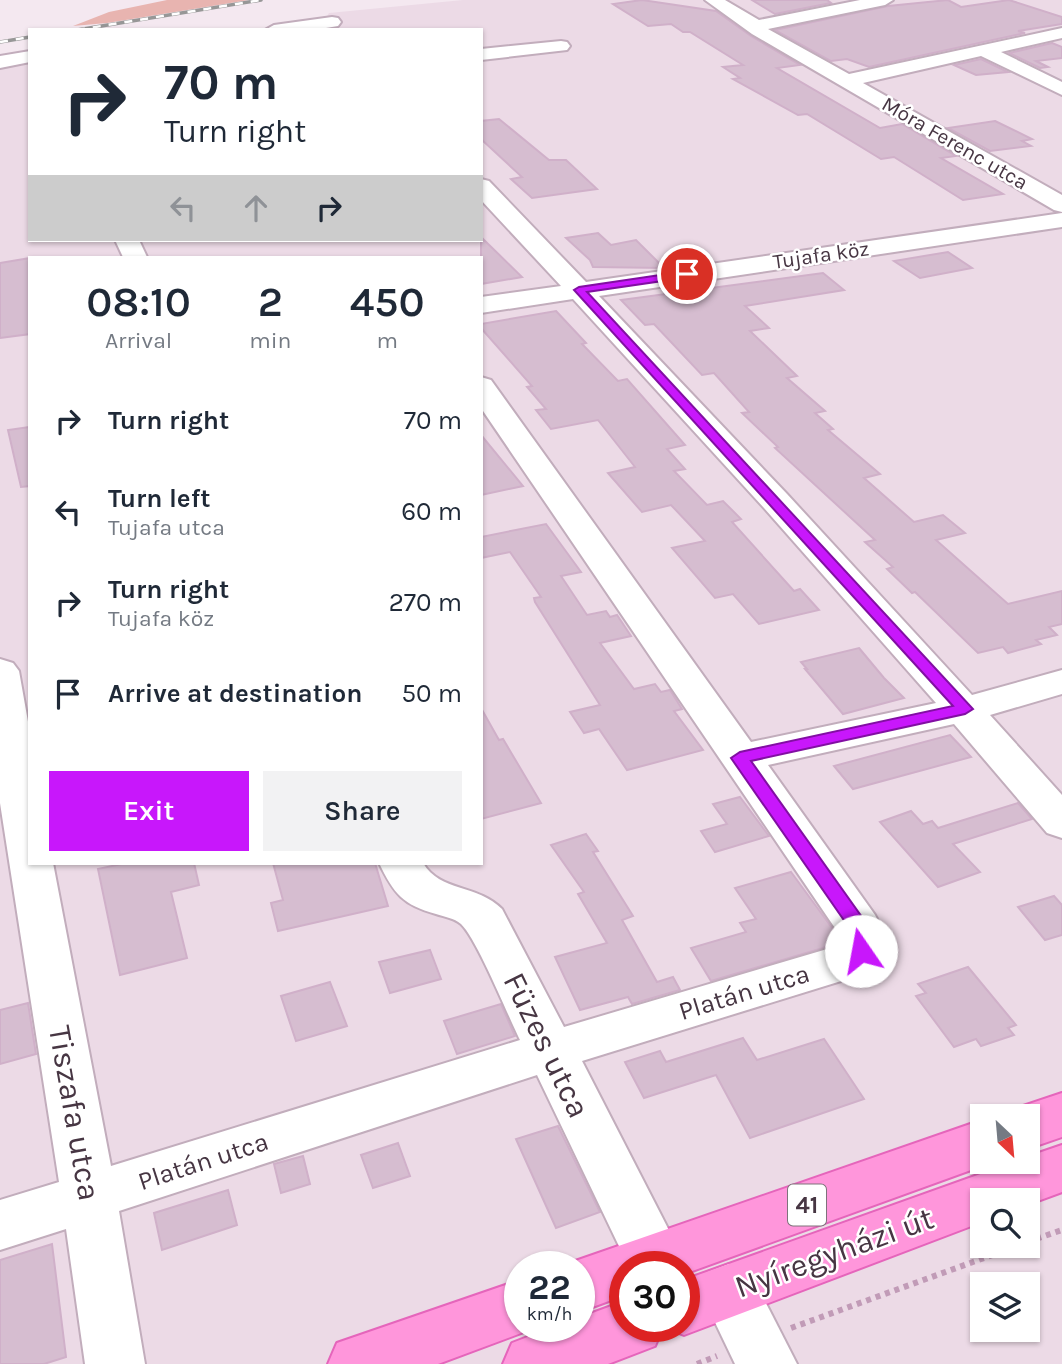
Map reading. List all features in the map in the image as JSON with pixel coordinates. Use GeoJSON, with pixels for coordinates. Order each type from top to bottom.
{"type":"FeatureCollection","features":[{"type":"Feature","properties":{"kind":"main road"},"geometry":{"type":"LineString","coordinates":[[1040,1123],[1062,1115]]}},
{"type":"Feature","properties":{"kind":"main road","name":"Nyíregyházi út"},"geometry":{"type":"LineString","coordinates":[[683,1251],[970,1147]]}},
{"type":"Feature","properties":{"kind":"main road","name":"Nyíregyházi út"},"geometry":{"type":"LineString","coordinates":[[707,1299],[1062,1168]]}},
{"type":"Feature","properties":{"kind":"main road"},"geometry":{"type":"LineString","coordinates":[[358,1364],[504,1313]]}},
{"type":"Feature","properties":{"kind":"main road"},"geometry":{"type":"LineString","coordinates":[[533,1364],[609,1335]]}},
{"type":"Feature","properties":{"kind":"street","name":"Móra Ferenc utca"},"geometry":{"type":"LineString","coordinates":[[713,0],[756,26],[758,30],[1062,205]]}},
{"type":"Feature","properties":{"kind":"street"},"geometry":{"type":"LineString","coordinates":[[756,26],[885,0]]}},
{"type":"Feature","properties":{"kind":"street"},"geometry":{"type":"LineString","coordinates":[[288,28],[331,22]]}},
{"type":"Feature","properties":{"kind":"street"},"geometry":{"type":"LineString","coordinates":[[483,55],[567,50],[539,29]]}},
{"type":"Feature","properties":{"kind":"street"},"geometry":{"type":"LineString","coordinates":[[849,80],[1062,33]]}},
{"type":"Feature","properties":{"kind":"street"},"geometry":{"type":"LineString","coordinates":[[984,51],[1062,89]]}},
{"type":"Feature","properties":{"kind":"street"},"geometry":{"type":"LineString","coordinates":[[0,62],[28,56]]}},
{"type":"Feature","properties":{"kind":"street"},"geometry":{"type":"LineString","coordinates":[[483,189],[965,709],[1062,822]]}},
{"type":"Feature","properties":{"kind":"street","name":"Tujafa köz"},"geometry":{"type":"LineString","coordinates":[[483,305],[1062,220]]}},
{"type":"Feature","properties":{"kind":"street","name":"Platán utca"},"geometry":{"type":"LineString","coordinates":[[0,1225],[550,1051],[850,960],[861,951],[864,942],[859,927],[483,389]]}},
{"type":"Feature","properties":{"kind":"street","name":"Tiszafa utca"},"geometry":{"type":"LineString","coordinates":[[0,671],[28,855]]}},
{"type":"Feature","properties":{"kind":"street"},"geometry":{"type":"LineString","coordinates":[[740,758],[965,709],[1062,682]]}},
{"type":"Feature","properties":{"kind":"street","name":"Tiszafa utca"},"geometry":{"type":"LineString","coordinates":[[30,865],[91,1197],[115,1364]]}},
{"type":"Feature","properties":{"kind":"street","name":"Füzes utca"},"geometry":{"type":"LineString","coordinates":[[402,865],[416,889],[439,900],[478,910],[486,920],[550,1051],[636,1251]]}},
{"type":"Feature","properties":{"kind":"street"},"geometry":{"type":"LineString","coordinates":[[707,1299],[761,1353]]}},
{"type":"Feature","properties":{"kind":"path"},"geometry":{"type":"LineString","coordinates":[[1040,1238],[1062,1230]]}},
{"type":"Feature","properties":{"kind":"path"},"geometry":{"type":"LineString","coordinates":[[697,1364],[761,1353],[988,1258]]}},
{"type":"Feature","properties":{"kind":"shaded area"},"geometry":{"type":"Polygon","coordinates":[[[167,0],[249,0],[73,26],[109,12],[167,0]]]}},
{"type":"Feature","properties":{"kind":"shaded area"},"geometry":{"type":"Polygon","coordinates":[[[463,0],[1062,0],[1062,1364],[0,1364],[0,63],[28,58],[28,242],[483,242],[483,28],[270,28],[324,21],[329,13],[463,0]]]}},
{"type":"Feature","properties":{"kind":"building"},"geometry":{"type":"Polygon","coordinates":[[[642,0],[716,11],[751,36],[800,65],[777,68],[880,128],[902,124],[956,156],[941,158],[1003,194],[963,200],[894,157],[881,159],[807,114],[798,115],[733,79],[740,78],[723,67],[743,65],[690,32],[683,32],[671,24],[648,26],[613,4],[642,0]]]}},
{"type":"Feature","properties":{"kind":"building"},"geometry":{"type":"Polygon","coordinates":[[[752,0],[827,0],[831,3],[775,14],[752,0]]]}},
{"type":"Feature","properties":{"kind":"building"},"geometry":{"type":"Polygon","coordinates":[[[948,0],[961,7],[1009,0],[1062,17],[1062,24],[1018,31],[1025,33],[869,67],[847,59],[831,61],[775,30],[888,6],[948,0]]]}},
{"type":"Feature","properties":{"kind":"building"},"geometry":{"type":"Polygon","coordinates":[[[1052,43],[1062,47],[1062,58],[1036,61],[1048,67],[1040,68],[1009,53],[1052,43]]]}},
{"type":"Feature","properties":{"kind":"building"},"geometry":{"type":"Polygon","coordinates":[[[981,59],[1008,72],[976,75],[954,65],[981,59]]]}},
{"type":"Feature","properties":{"kind":"building"},"geometry":{"type":"Polygon","coordinates":[[[499,119],[549,160],[566,160],[597,189],[532,198],[511,179],[522,177],[483,141],[483,121],[499,119]]]}},
{"type":"Feature","properties":{"kind":"building"},"geometry":{"type":"Polygon","coordinates":[[[995,121],[1032,139],[1022,141],[1031,146],[990,151],[948,128],[995,121]]]}},
{"type":"Feature","properties":{"kind":"building"},"geometry":{"type":"Polygon","coordinates":[[[598,233],[611,245],[636,240],[664,268],[593,267],[590,260],[566,238],[598,233]]]}},
{"type":"Feature","properties":{"kind":"building"},"geometry":{"type":"Polygon","coordinates":[[[483,239],[522,277],[483,284],[483,239]]]}},
{"type":"Feature","properties":{"kind":"building"},"geometry":{"type":"Polygon","coordinates":[[[948,252],[972,268],[920,278],[894,261],[948,252]]]}},
{"type":"Feature","properties":{"kind":"building"},"geometry":{"type":"Polygon","coordinates":[[[28,258],[28,334],[0,338],[0,263],[28,258]]]}},
{"type":"Feature","properties":{"kind":"building"},"geometry":{"type":"Polygon","coordinates":[[[823,273],[844,290],[745,306],[769,328],[750,331],[797,376],[787,378],[825,411],[815,413],[833,429],[828,430],[880,474],[864,478],[914,522],[943,515],[965,533],[936,540],[1008,604],[1062,591],[1062,624],[1049,627],[1057,635],[1036,640],[1041,644],[1008,653],[1003,647],[978,653],[887,569],[893,567],[865,542],[875,540],[775,448],[778,447],[742,413],[749,412],[714,373],[702,375],[654,324],[645,325],[621,300],[823,273]]]}},
{"type":"Feature","properties":{"kind":"building"},"geometry":{"type":"Polygon","coordinates":[[[556,311],[586,343],[582,344],[618,381],[627,379],[685,445],[667,449],[685,469],[674,471],[707,505],[723,501],[741,519],[732,522],[794,591],[800,589],[819,610],[759,624],[733,594],[715,598],[672,548],[705,541],[671,505],[642,512],[608,473],[635,467],[598,420],[551,429],[536,410],[546,409],[527,387],[532,386],[483,330],[483,324],[556,311]]]}},
{"type":"Feature","properties":{"kind":"building"},"geometry":{"type":"Polygon","coordinates":[[[28,427],[28,486],[21,487],[8,430],[28,427]]]}},
{"type":"Feature","properties":{"kind":"building"},"geometry":{"type":"Polygon","coordinates":[[[483,437],[523,486],[483,495],[483,437]]]}},
{"type":"Feature","properties":{"kind":"building"},"geometry":{"type":"Polygon","coordinates":[[[546,524],[581,572],[561,576],[587,615],[606,611],[610,617],[617,615],[631,636],[600,643],[634,689],[655,684],[661,692],[670,690],[682,709],[674,711],[703,750],[627,770],[599,729],[584,733],[570,712],[600,705],[535,602],[534,598],[541,597],[510,552],[483,558],[483,537],[546,524]]]}},
{"type":"Feature","properties":{"kind":"building"},"geometry":{"type":"Polygon","coordinates":[[[859,648],[904,698],[843,714],[801,662],[859,648]]]}},
{"type":"Feature","properties":{"kind":"building"},"geometry":{"type":"Polygon","coordinates":[[[483,712],[499,740],[503,739],[541,803],[483,818],[483,712]]]}},
{"type":"Feature","properties":{"kind":"building"},"geometry":{"type":"Polygon","coordinates":[[[950,735],[971,757],[853,789],[834,766],[950,735]]]}},
{"type":"Feature","properties":{"kind":"building"},"geometry":{"type":"Polygon","coordinates":[[[740,797],[769,836],[715,852],[701,831],[727,824],[713,804],[740,797]]]}},
{"type":"Feature","properties":{"kind":"building"},"geometry":{"type":"Polygon","coordinates":[[[1018,803],[1032,819],[953,844],[980,872],[938,887],[880,822],[911,811],[923,824],[932,821],[938,828],[1018,803]]]}},
{"type":"Feature","properties":{"kind":"building"},"geometry":{"type":"Polygon","coordinates":[[[586,834],[598,851],[593,852],[633,916],[622,920],[657,982],[673,977],[680,990],[632,1004],[628,997],[580,1010],[555,957],[607,943],[578,894],[584,892],[551,845],[586,834]]]}},
{"type":"Feature","properties":{"kind":"building"},"geometry":{"type":"Polygon","coordinates":[[[117,865],[194,865],[199,885],[171,892],[187,958],[120,975],[98,869],[117,865]]]}},
{"type":"Feature","properties":{"kind":"building"},"geometry":{"type":"Polygon","coordinates":[[[274,865],[376,865],[388,906],[278,931],[271,903],[283,900],[274,865]]]}},
{"type":"Feature","properties":{"kind":"building"},"geometry":{"type":"Polygon","coordinates":[[[791,872],[835,932],[836,941],[833,945],[711,981],[691,948],[746,932],[740,923],[756,919],[735,888],[791,872]]]}},
{"type":"Feature","properties":{"kind":"building"},"geometry":{"type":"Polygon","coordinates":[[[1054,896],[1062,905],[1062,935],[1045,940],[1018,907],[1054,896]]]}},
{"type":"Feature","properties":{"kind":"building"},"geometry":{"type":"Polygon","coordinates":[[[430,950],[441,979],[390,993],[379,962],[430,950]]]}},
{"type":"Feature","properties":{"kind":"building"},"geometry":{"type":"Polygon","coordinates":[[[968,967],[1016,1025],[1008,1028],[1014,1035],[981,1046],[976,1039],[954,1047],[916,996],[926,993],[918,984],[968,967]]]}},
{"type":"Feature","properties":{"kind":"building"},"geometry":{"type":"Polygon","coordinates":[[[330,982],[347,1026],[296,1041],[281,996],[330,982]]]}},
{"type":"Feature","properties":{"kind":"building"},"geometry":{"type":"Polygon","coordinates":[[[28,1003],[36,1054],[0,1064],[0,1010],[28,1003]]]}},
{"type":"Feature","properties":{"kind":"building"},"geometry":{"type":"Polygon","coordinates":[[[501,1004],[515,1036],[457,1054],[444,1021],[501,1004]]]}},
{"type":"Feature","properties":{"kind":"building"},"geometry":{"type":"Polygon","coordinates":[[[743,1038],[757,1060],[824,1039],[864,1099],[750,1138],[716,1075],[644,1098],[625,1062],[660,1051],[666,1062],[743,1038]]]}},
{"type":"Feature","properties":{"kind":"building"},"geometry":{"type":"Polygon","coordinates":[[[558,1126],[600,1212],[556,1228],[516,1139],[558,1126]]]}},
{"type":"Feature","properties":{"kind":"building"},"geometry":{"type":"Polygon","coordinates":[[[398,1143],[410,1176],[373,1188],[361,1155],[398,1143]]]}},
{"type":"Feature","properties":{"kind":"building"},"geometry":{"type":"Polygon","coordinates":[[[303,1156],[310,1184],[281,1193],[274,1164],[303,1156]]]}},
{"type":"Feature","properties":{"kind":"building"},"geometry":{"type":"Polygon","coordinates":[[[228,1190],[237,1225],[162,1250],[154,1213],[228,1190]]]}},
{"type":"Feature","properties":{"kind":"building"},"geometry":{"type":"Polygon","coordinates":[[[52,1244],[66,1357],[44,1364],[0,1364],[0,1260],[52,1244]]]}},
{"type":"Feature","properties":{"kind":"railway"},"geometry":{"type":"LineString","coordinates":[[89,28],[261,0]]}},
{"type":"Feature","properties":{"kind":"railway"},"geometry":{"type":"LineString","coordinates":[[0,42],[28,37]]}},
{"type":"Feature","properties":{"kind":"route"},"geometry":{"type":"LineString","coordinates":[[687,274],[579,290],[965,709],[740,758],[859,927],[864,942],[861,951]]}}]}
